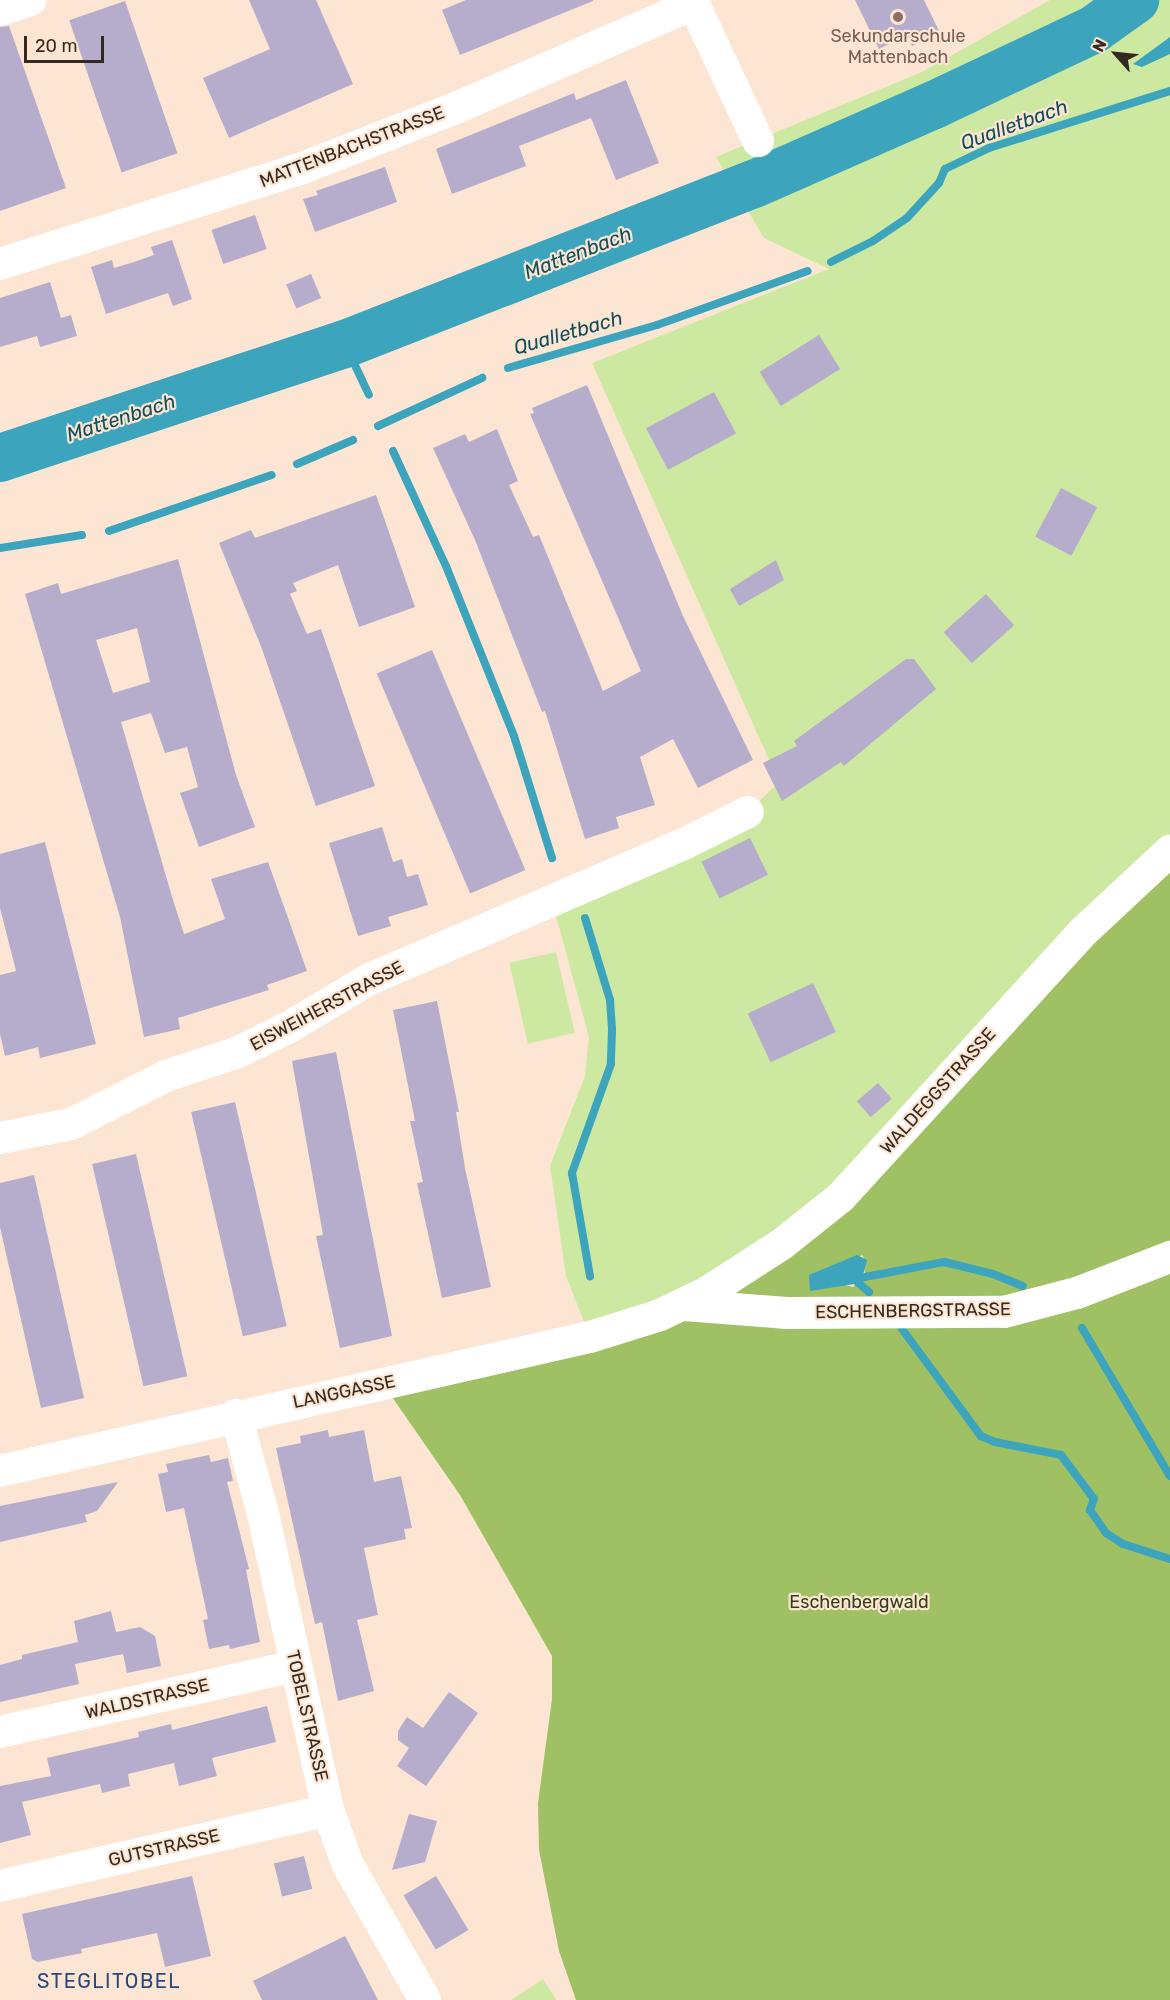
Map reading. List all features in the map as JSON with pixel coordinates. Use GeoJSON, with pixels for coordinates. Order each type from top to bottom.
{"type":"FeatureCollection","features":[{"type":"Feature","properties":{"kind":"street"},"geometry":{"type":"LineString","coordinates":[[0,9],[30,0]]}},
{"type":"Feature","properties":{"kind":"street"},"geometry":{"type":"LineString","coordinates":[[693,2],[758,141]]}},
{"type":"Feature","properties":{"kind":"street","name":"MATTENBACHSTRASSE"},"geometry":{"type":"LineString","coordinates":[[0,264],[300,169],[456,108],[693,2]]}},
{"type":"Feature","properties":{"kind":"street","name":"EISWEIHERSTRASSE"},"geometry":{"type":"LineString","coordinates":[[0,1138],[71,1124],[166,1076],[245,1050],[370,979],[686,843],[748,812]]}},
{"type":"Feature","properties":{"kind":"street","name":"WALDEGGSTRASSE"},"geometry":{"type":"LineString","coordinates":[[685,1305],[764,1257],[841,1197],[1083,932],[1170,851]]}},
{"type":"Feature","properties":{"kind":"street","name":"ESCHENBERGSTRASSE"},"geometry":{"type":"LineString","coordinates":[[685,1305],[786,1313],[1004,1311],[1077,1293],[1170,1257]]}},
{"type":"Feature","properties":{"kind":"street","name":"LANGGASSE"},"geometry":{"type":"LineString","coordinates":[[0,1471],[236,1415],[591,1337],[685,1305]]}},
{"type":"Feature","properties":{"kind":"street","name":"TOBELSTRASSE"},"geometry":{"type":"LineString","coordinates":[[236,1415],[263,1514],[294,1666],[328,1810],[348,1865],[425,2000]]}},
{"type":"Feature","properties":{"kind":"street","name":"WALDSTRASSE"},"geometry":{"type":"LineString","coordinates":[[0,1732],[294,1666]]}},
{"type":"Feature","properties":{"kind":"street","name":"GUTSTRASSE"},"geometry":{"type":"LineString","coordinates":[[0,1886],[328,1810]]}},
{"type":"Feature","properties":{"kind":"green space"},"geometry":{"type":"Polygon","coordinates":[[[1050,0],[1170,0],[1170,851],[821,1214],[590,1337],[566,1276],[550,1166],[585,1076],[589,1037],[552,901],[748,812],[779,782],[592,363],[829,269],[764,238],[716,157],[922,72],[1050,0]]]}},
{"type":"Feature","properties":{"kind":"green space","name":"Eschenbergwald"},"geometry":{"type":"Polygon","coordinates":[[[1170,851],[1170,2000],[576,2000],[559,1951],[539,1850],[538,1803],[552,1699],[552,1656],[460,1495],[383,1384],[590,1337],[755,1263],[1170,851]],[[863,1255],[809,1276],[853,1287],[865,1275],[863,1255]]]}},
{"type":"Feature","properties":{"kind":"green space"},"geometry":{"type":"Polygon","coordinates":[[[556,952],[575,1033],[528,1044],[509,963],[556,952]]]}},
{"type":"Feature","properties":{"kind":"green space"},"geometry":{"type":"Polygon","coordinates":[[[543,1979],[556,2000],[511,2000],[543,1979]]]}},
{"type":"Feature","properties":{"kind":"water"},"geometry":{"type":"Polygon","coordinates":[[[1170,37],[1170,54],[1142,67],[1133,64],[1170,37]]]}},
{"type":"Feature","properties":{"kind":"water"},"geometry":{"type":"Polygon","coordinates":[[[857,1255],[867,1260],[861,1283],[810,1291],[809,1275],[857,1255]]]}},
{"type":"Feature","properties":{"kind":"building"},"geometry":{"type":"Polygon","coordinates":[[[249,0],[316,0],[353,84],[229,138],[203,78],[270,49],[249,0]]]}},
{"type":"Feature","properties":{"kind":"building"},"geometry":{"type":"Polygon","coordinates":[[[466,0],[593,1],[460,55],[442,10],[466,0]]]}},
{"type":"Feature","properties":{"kind":"building","name":"Sekundarschule Mattenbach"},"geometry":{"type":"Polygon","coordinates":[[[855,0],[924,0],[940,33],[912,46],[907,35],[879,49],[855,0]]]}},
{"type":"Feature","properties":{"kind":"building"},"geometry":{"type":"Polygon","coordinates":[[[125,1],[177,153],[122,172],[69,20],[125,1]]]}},
{"type":"Feature","properties":{"kind":"building"},"geometry":{"type":"Polygon","coordinates":[[[9,26],[66,188],[0,211],[0,27],[9,26]]]}},
{"type":"Feature","properties":{"kind":"building"},"geometry":{"type":"Polygon","coordinates":[[[626,80],[659,163],[616,180],[591,118],[519,146],[526,166],[452,194],[436,149],[574,93],[576,100],[626,80]]]}},
{"type":"Feature","properties":{"kind":"building"},"geometry":{"type":"Polygon","coordinates":[[[385,167],[397,202],[315,232],[303,199],[318,195],[316,191],[385,167]]]}},
{"type":"Feature","properties":{"kind":"building"},"geometry":{"type":"Polygon","coordinates":[[[255,215],[267,249],[223,264],[212,230],[255,215]]]}},
{"type":"Feature","properties":{"kind":"building"},"geometry":{"type":"Polygon","coordinates":[[[172,240],[192,299],[173,306],[168,293],[106,314],[91,267],[112,260],[114,268],[134,262],[154,255],[151,247],[172,240]]]}},
{"type":"Feature","properties":{"kind":"building"},"geometry":{"type":"Polygon","coordinates":[[[311,274],[321,298],[296,308],[286,285],[311,274]]]}},
{"type":"Feature","properties":{"kind":"building"},"geometry":{"type":"Polygon","coordinates":[[[50,282],[61,318],[71,315],[77,336],[40,347],[37,336],[0,347],[0,298],[50,282]]]}},
{"type":"Feature","properties":{"kind":"building"},"geometry":{"type":"Polygon","coordinates":[[[819,335],[840,369],[781,406],[760,372],[819,335]]]}},
{"type":"Feature","properties":{"kind":"building"},"geometry":{"type":"Polygon","coordinates":[[[587,385],[683,616],[753,760],[698,788],[673,739],[640,757],[655,805],[616,817],[619,828],[585,839],[545,711],[542,712],[475,540],[433,448],[465,434],[469,442],[497,429],[518,481],[509,485],[533,537],[539,535],[603,691],[641,671],[530,414],[534,413],[532,408],[587,385]]]}},
{"type":"Feature","properties":{"kind":"building"},"geometry":{"type":"Polygon","coordinates":[[[714,392],[736,433],[668,470],[646,428],[714,392]]]}},
{"type":"Feature","properties":{"kind":"building"},"geometry":{"type":"Polygon","coordinates":[[[1061,488],[1097,507],[1071,556],[1035,537],[1061,488]]]}},
{"type":"Feature","properties":{"kind":"building"},"geometry":{"type":"Polygon","coordinates":[[[376,495],[415,607],[359,627],[338,565],[293,583],[297,591],[290,594],[307,634],[321,629],[375,786],[316,806],[262,649],[219,543],[251,530],[255,538],[376,495]]]}},
{"type":"Feature","properties":{"kind":"building"},"geometry":{"type":"Polygon","coordinates":[[[178,559],[236,775],[255,827],[199,847],[180,793],[198,787],[187,747],[165,753],[151,713],[121,722],[173,900],[184,934],[225,919],[211,879],[268,862],[307,971],[267,985],[269,990],[178,1018],[180,1029],[144,1037],[120,917],[25,594],[58,583],[61,594],[178,559]],[[137,628],[96,640],[113,693],[150,682],[137,628]]]}},
{"type":"Feature","properties":{"kind":"building"},"geometry":{"type":"Polygon","coordinates":[[[776,560],[784,580],[739,606],[730,589],[776,560]]]}},
{"type":"Feature","properties":{"kind":"building"},"geometry":{"type":"Polygon","coordinates":[[[986,594],[1014,625],[972,663],[944,632],[986,594]]]}},
{"type":"Feature","properties":{"kind":"building"},"geometry":{"type":"Polygon","coordinates":[[[432,650],[525,870],[470,893],[377,673],[432,650]]]}},
{"type":"Feature","properties":{"kind":"building"},"geometry":{"type":"Polygon","coordinates":[[[906,659],[914,659],[936,689],[844,766],[841,762],[782,801],[763,763],[797,746],[794,741],[906,659]]]}},
{"type":"Feature","properties":{"kind":"building"},"geometry":{"type":"Polygon","coordinates":[[[382,827],[393,862],[402,859],[407,877],[418,874],[428,905],[388,917],[391,926],[358,936],[329,843],[382,827]]]}},
{"type":"Feature","properties":{"kind":"building"},"geometry":{"type":"Polygon","coordinates":[[[750,838],[768,875],[719,899],[701,862],[750,838]]]}},
{"type":"Feature","properties":{"kind":"building"},"geometry":{"type":"Polygon","coordinates":[[[45,842],[96,1044],[40,1058],[38,1047],[5,1056],[0,1034],[0,975],[16,971],[0,908],[0,854],[45,842]]]}},
{"type":"Feature","properties":{"kind":"building"},"geometry":{"type":"Polygon","coordinates":[[[813,983],[836,1032],[771,1062],[748,1013],[813,983]]]}},
{"type":"Feature","properties":{"kind":"building"},"geometry":{"type":"Polygon","coordinates":[[[437,1001],[459,1112],[456,1112],[465,1168],[491,1287],[442,1298],[417,1183],[423,1182],[410,1121],[415,1121],[393,1010],[437,1001]]]}},
{"type":"Feature","properties":{"kind":"building"},"geometry":{"type":"Polygon","coordinates":[[[336,1052],[392,1336],[340,1348],[316,1236],[323,1235],[292,1061],[336,1052]]]}},
{"type":"Feature","properties":{"kind":"building"},"geometry":{"type":"Polygon","coordinates":[[[878,1083],[892,1099],[871,1117],[857,1101],[878,1083]]]}},
{"type":"Feature","properties":{"kind":"building"},"geometry":{"type":"Polygon","coordinates":[[[235,1102],[287,1326],[243,1336],[191,1112],[235,1102]]]}},
{"type":"Feature","properties":{"kind":"building"},"geometry":{"type":"Polygon","coordinates":[[[136,1154],[187,1376],[143,1386],[92,1164],[136,1154]]]}},
{"type":"Feature","properties":{"kind":"building"},"geometry":{"type":"Polygon","coordinates":[[[34,1175],[84,1398],[41,1408],[0,1227],[0,1183],[34,1175]]]}},
{"type":"Feature","properties":{"kind":"building"},"geometry":{"type":"Polygon","coordinates":[[[328,1430],[329,1437],[364,1430],[374,1482],[401,1476],[412,1528],[404,1529],[406,1539],[364,1548],[378,1615],[357,1620],[374,1691],[338,1701],[322,1622],[315,1624],[276,1448],[301,1443],[300,1436],[328,1430]]]}},
{"type":"Feature","properties":{"kind":"building"},"geometry":{"type":"Polygon","coordinates":[[[209,1455],[211,1462],[228,1458],[233,1481],[227,1482],[249,1569],[246,1570],[260,1642],[230,1649],[229,1645],[209,1649],[203,1620],[208,1619],[184,1508],[166,1512],[158,1474],[168,1472],[166,1464],[209,1455]]]}},
{"type":"Feature","properties":{"kind":"building"},"geometry":{"type":"Polygon","coordinates":[[[118,1482],[97,1511],[85,1515],[87,1522],[0,1542],[0,1506],[118,1482]]]}},
{"type":"Feature","properties":{"kind":"building"},"geometry":{"type":"Polygon","coordinates":[[[111,1611],[116,1632],[140,1627],[155,1636],[161,1666],[127,1673],[123,1654],[75,1664],[79,1684],[0,1702],[0,1665],[22,1659],[22,1655],[78,1642],[74,1621],[111,1611]]]}},
{"type":"Feature","properties":{"kind":"building"},"geometry":{"type":"Polygon","coordinates":[[[449,1692],[478,1713],[426,1786],[397,1766],[409,1748],[398,1740],[398,1731],[407,1717],[423,1728],[449,1692]]]}},
{"type":"Feature","properties":{"kind":"building"},"geometry":{"type":"Polygon","coordinates":[[[267,1706],[276,1742],[212,1758],[217,1776],[179,1786],[174,1763],[128,1774],[130,1786],[102,1793],[100,1784],[22,1802],[31,1835],[0,1843],[0,1786],[51,1776],[47,1758],[139,1737],[138,1732],[171,1724],[172,1730],[267,1706]]]}},
{"type":"Feature","properties":{"kind":"building"},"geometry":{"type":"Polygon","coordinates":[[[409,1814],[437,1821],[425,1862],[392,1870],[409,1814]]]}},
{"type":"Feature","properties":{"kind":"building"},"geometry":{"type":"Polygon","coordinates":[[[304,1856],[312,1889],[282,1896],[274,1863],[304,1856]]]}},
{"type":"Feature","properties":{"kind":"building"},"geometry":{"type":"Polygon","coordinates":[[[192,1876],[211,1956],[165,1967],[157,1933],[81,1949],[82,1953],[38,1962],[32,1959],[22,1914],[192,1876]]]}},
{"type":"Feature","properties":{"kind":"building"},"geometry":{"type":"Polygon","coordinates":[[[436,1876],[468,1930],[436,1950],[403,1896],[436,1876]]]}},
{"type":"Feature","properties":{"kind":"building"},"geometry":{"type":"Polygon","coordinates":[[[345,1936],[378,2000],[262,2000],[253,1981],[345,1936]]]}},
{"type":"Feature","properties":{"kind":"waterway","name":"Mattenbach"},"geometry":{"type":"LineString","coordinates":[[0,458],[345,344],[754,184],[934,105],[1093,30],[1135,0]]}},
{"type":"Feature","properties":{"kind":"waterway","name":"Qualletbach"},"geometry":{"type":"LineString","coordinates":[[831,262],[873,241],[907,218],[939,183],[945,169],[989,148],[1170,91]]}},
{"type":"Feature","properties":{"kind":"waterway","name":"Mattenbach"},"geometry":{"type":"LineString","coordinates":[[870,134],[874,137]]}},
{"type":"Feature","properties":{"kind":"waterway","name":"Qualletbach"},"geometry":{"type":"LineString","coordinates":[[508,368],[657,325],[808,271]]}},
{"type":"Feature","properties":{"kind":"waterway"},"geometry":{"type":"LineString","coordinates":[[345,344],[369,395]]}},
{"type":"Feature","properties":{"kind":"waterway","name":"Qualletbach"},"geometry":{"type":"LineString","coordinates":[[378,426],[482,378]]}},
{"type":"Feature","properties":{"kind":"waterway","name":"Qualletbach"},"geometry":{"type":"LineString","coordinates":[[297,464],[353,440]]}},
{"type":"Feature","properties":{"kind":"waterway"},"geometry":{"type":"LineString","coordinates":[[393,451],[446,566],[514,736],[552,858]]}},
{"type":"Feature","properties":{"kind":"waterway","name":"Qualletbach"},"geometry":{"type":"LineString","coordinates":[[109,531],[272,475]]}},
{"type":"Feature","properties":{"kind":"waterway","name":"Qualletbach"},"geometry":{"type":"LineString","coordinates":[[0,548],[82,535]]}},
{"type":"Feature","properties":{"kind":"waterway"},"geometry":{"type":"LineString","coordinates":[[585,918],[610,1000],[612,1030],[611,1064],[572,1173],[590,1276]]}},
{"type":"Feature","properties":{"kind":"waterway"},"geometry":{"type":"LineString","coordinates":[[854,1279],[944,1262],[993,1274],[1023,1286]]}},
{"type":"Feature","properties":{"kind":"waterway"},"geometry":{"type":"LineString","coordinates":[[854,1279],[869,1292]]}},
{"type":"Feature","properties":{"kind":"waterway"},"geometry":{"type":"LineString","coordinates":[[1082,1328],[1170,1476]]}},
{"type":"Feature","properties":{"kind":"waterway"},"geometry":{"type":"LineString","coordinates":[[902,1329],[981,1436],[995,1442],[1061,1455],[1094,1499],[1090,1510],[1106,1533],[1123,1544],[1170,1559]]}},
{"type":"Feature","properties":{"kind":"place","name":"Sekundarschule Mattenbach"},"geometry":{"type":"Point","coordinates":[898,17]}},
{"type":"Feature","properties":{"kind":"district","name":"STEGLITOBEL"},"geometry":{"type":"Point","coordinates":[109,1981]}}]}
